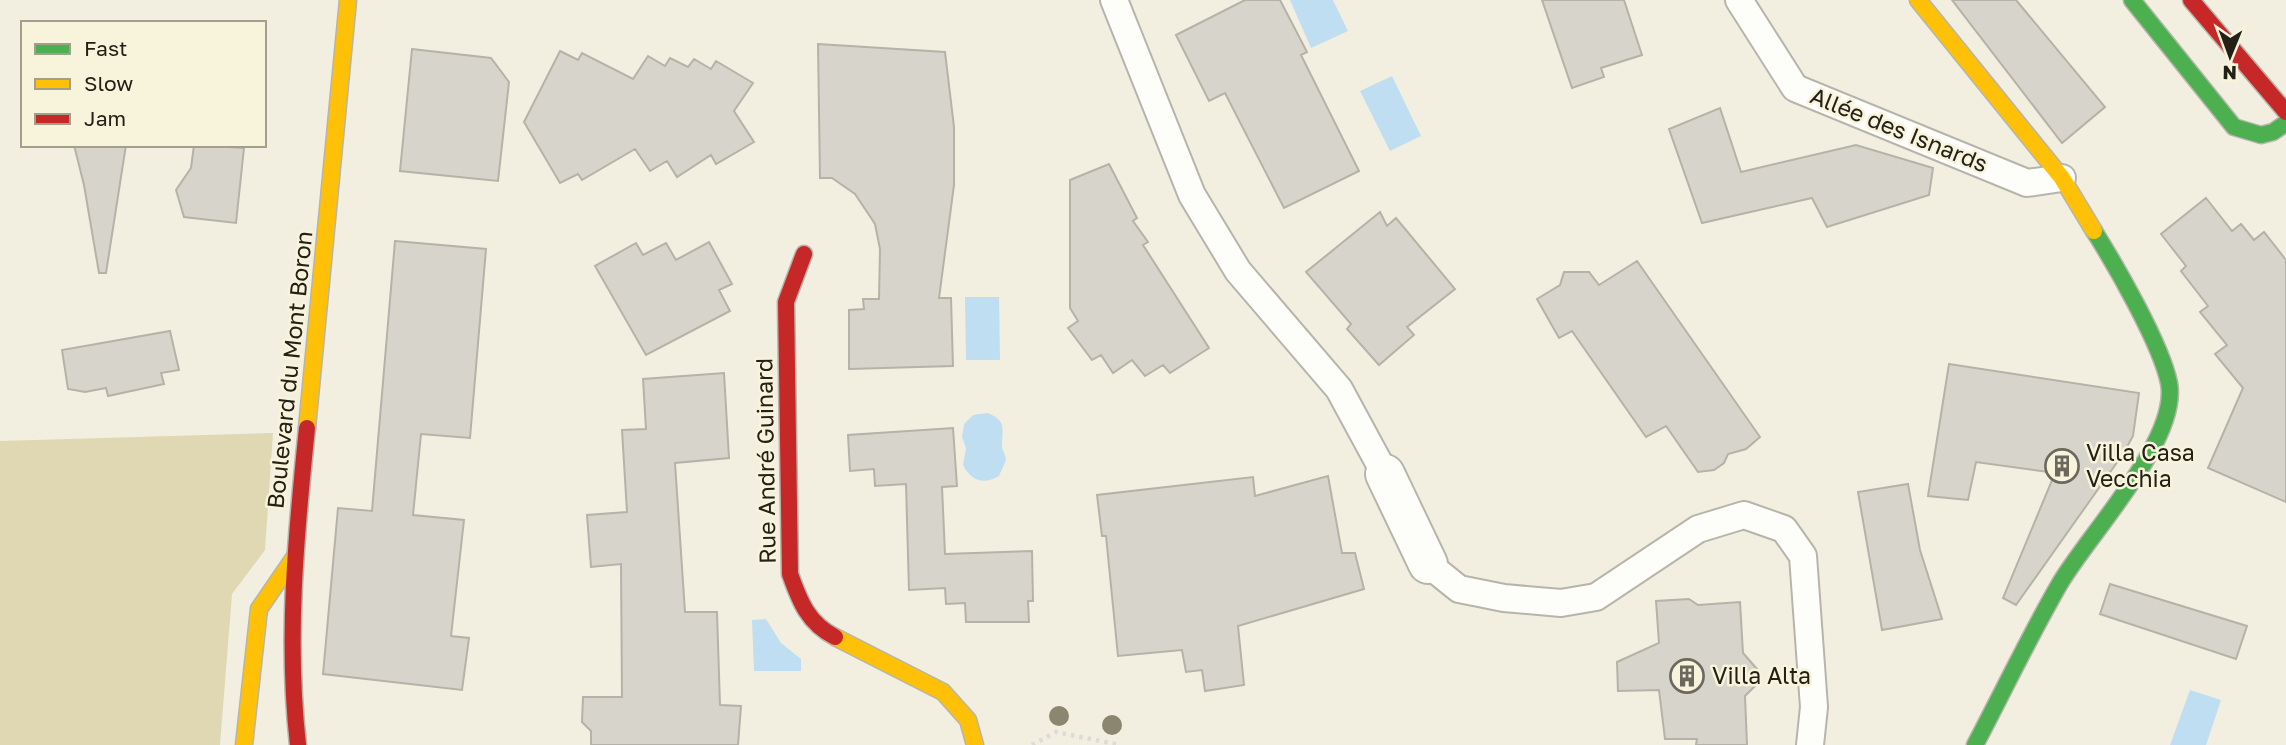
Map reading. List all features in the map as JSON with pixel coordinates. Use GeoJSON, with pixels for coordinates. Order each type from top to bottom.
{"type":"FeatureCollection","features":[{"type":"Feature","properties":{"kind":"street","name":"Boulevard du Mont Boron"},"geometry":{"type":"LineString","coordinates":[[298,745],[292,692],[294,558],[348,0]]}},
{"type":"Feature","properties":{"kind":"street"},"geometry":{"type":"LineString","coordinates":[[1918,0],[2062,178],[2107,251],[2153,342],[2169,384],[2168,417],[2142,465],[2060,583],[1975,745]]}},
{"type":"Feature","properties":{"kind":"street"},"geometry":{"type":"LineString","coordinates":[[2132,0],[2234,127],[2256,137],[2275,133],[2286,123]]}},
{"type":"Feature","properties":{"kind":"street"},"geometry":{"type":"LineString","coordinates":[[2191,0],[2286,111]]}},
{"type":"Feature","properties":{"kind":"street","name":"Rue André Guinard"},"geometry":{"type":"LineString","coordinates":[[804,254],[786,302],[790,574],[793,584],[800,603],[818,628],[943,692],[968,720],[975,745]]}},
{"type":"Feature","properties":{"kind":"street"},"geometry":{"type":"LineString","coordinates":[[1385,474],[1428,564]]}},
{"type":"Feature","properties":{"kind":"street"},"geometry":{"type":"LineString","coordinates":[[244,745],[259,609],[294,558]]}},
{"type":"Feature","properties":{"kind":"lane"},"geometry":{"type":"LineString","coordinates":[[1114,0],[1192,195],[1238,271],[1339,389],[1385,474]]}},
{"type":"Feature","properties":{"kind":"lane","name":"Allée des Isnards"},"geometry":{"type":"LineString","coordinates":[[1739,0],[1795,88],[2027,183],[2062,178]]}},
{"type":"Feature","properties":{"kind":"lane"},"geometry":{"type":"LineString","coordinates":[[1428,564],[1459,589],[1504,598],[1561,603],[1596,597],[1698,529],[1744,515],[1784,528],[1803,556],[1814,707],[1810,745]]}},
{"type":"Feature","properties":{"kind":"path"},"geometry":{"type":"LineString","coordinates":[[1032,745],[1056,732],[1121,745]]}},
{"type":"Feature","properties":{"kind":"shaded area"},"geometry":{"type":"Polygon","coordinates":[[[273,433],[265,550],[232,594],[220,745],[0,745],[0,441],[273,433]]]}},
{"type":"Feature","properties":{"kind":"water"},"geometry":{"type":"Polygon","coordinates":[[[1290,0],[1333,0],[1348,31],[1311,48],[1290,0]]]}},
{"type":"Feature","properties":{"kind":"water"},"geometry":{"type":"Polygon","coordinates":[[[1392,76],[1421,136],[1390,151],[1360,91],[1392,76]]]}},
{"type":"Feature","properties":{"kind":"water"},"geometry":{"type":"Polygon","coordinates":[[[965,297],[999,297],[1000,360],[966,360],[965,297]]]}},
{"type":"Feature","properties":{"kind":"water"},"geometry":{"type":"Polygon","coordinates":[[[987,413],[1001,422],[1002,446],[1006,460],[999,476],[983,481],[970,475],[963,465],[966,448],[962,437],[964,424],[973,415],[987,413]]]}},
{"type":"Feature","properties":{"kind":"water"},"geometry":{"type":"Polygon","coordinates":[[[766,619],[781,643],[801,659],[801,671],[754,671],[752,620],[766,619]]]}},
{"type":"Feature","properties":{"kind":"water"},"geometry":{"type":"Polygon","coordinates":[[[2190,690],[2221,700],[2206,745],[2170,745],[2190,690]]]}},
{"type":"Feature","properties":{"kind":"building"},"geometry":{"type":"Polygon","coordinates":[[[1245,0],[1280,0],[1307,52],[1301,55],[1359,171],[1284,208],[1225,93],[1209,101],[1176,35],[1245,0]]]}},
{"type":"Feature","properties":{"kind":"building"},"geometry":{"type":"Polygon","coordinates":[[[1542,0],[1624,0],[1642,55],[1601,68],[1604,77],[1572,88],[1542,0]]]}},
{"type":"Feature","properties":{"kind":"building"},"geometry":{"type":"Polygon","coordinates":[[[1952,0],[2016,0],[2105,107],[2062,143],[1952,0]]]}},
{"type":"Feature","properties":{"kind":"building"},"geometry":{"type":"Polygon","coordinates":[[[818,44],[945,52],[954,127],[954,185],[939,298],[951,298],[953,366],[849,369],[849,310],[864,309],[863,299],[879,299],[880,249],[875,224],[855,194],[832,178],[820,178],[818,44]]]}},
{"type":"Feature","properties":{"kind":"building"},"geometry":{"type":"Polygon","coordinates":[[[412,49],[491,58],[509,82],[498,181],[400,171],[412,49]]]}},
{"type":"Feature","properties":{"kind":"building"},"geometry":{"type":"Polygon","coordinates":[[[560,51],[578,60],[582,53],[633,79],[648,56],[665,66],[670,58],[688,67],[694,59],[711,69],[716,61],[753,83],[734,111],[754,142],[716,164],[711,155],[677,177],[667,161],[650,171],[635,149],[582,180],[578,174],[560,183],[524,122],[560,51]]]}},
{"type":"Feature","properties":{"kind":"building"},"geometry":{"type":"Polygon","coordinates":[[[1720,108],[1741,172],[1856,145],[1933,168],[1929,195],[1827,227],[1812,198],[1702,223],[1669,129],[1720,108]]]}},
{"type":"Feature","properties":{"kind":"building"},"geometry":{"type":"Polygon","coordinates":[[[74,147],[126,147],[106,273],[99,273],[74,147]]]}},
{"type":"Feature","properties":{"kind":"building"},"geometry":{"type":"Polygon","coordinates":[[[194,147],[244,148],[236,223],[184,217],[176,190],[191,168],[194,147]]]}},
{"type":"Feature","properties":{"kind":"building"},"geometry":{"type":"Polygon","coordinates":[[[1109,164],[1137,218],[1133,221],[1148,242],[1143,245],[1209,348],[1170,373],[1163,365],[1145,376],[1132,360],[1113,373],[1101,355],[1092,360],[1068,328],[1078,321],[1070,308],[1070,180],[1109,164]]]}},
{"type":"Feature","properties":{"kind":"building"},"geometry":{"type":"Polygon","coordinates":[[[2206,198],[2232,231],[2241,224],[2254,240],[2264,232],[2286,260],[2286,502],[2208,468],[2243,388],[2215,354],[2227,345],[2200,312],[2208,306],[2181,271],[2186,266],[2161,234],[2206,198]]]}},
{"type":"Feature","properties":{"kind":"building"},"geometry":{"type":"Polygon","coordinates":[[[1380,212],[1387,226],[1396,218],[1455,289],[1407,327],[1414,335],[1379,365],[1347,329],[1351,324],[1306,272],[1380,212]]]}},
{"type":"Feature","properties":{"kind":"building"},"geometry":{"type":"Polygon","coordinates":[[[395,241],[486,249],[470,438],[421,434],[413,515],[464,520],[451,636],[469,638],[462,690],[323,674],[338,508],[372,511],[395,241]]]}},
{"type":"Feature","properties":{"kind":"building"},"geometry":{"type":"Polygon","coordinates":[[[709,242],[732,284],[719,290],[730,311],[646,355],[595,266],[636,243],[643,255],[666,243],[676,260],[709,242]]]}},
{"type":"Feature","properties":{"kind":"building"},"geometry":{"type":"Polygon","coordinates":[[[1637,261],[1760,437],[1746,449],[1728,454],[1724,463],[1714,470],[1698,472],[1666,426],[1646,437],[1572,331],[1559,338],[1537,299],[1560,285],[1564,272],[1589,272],[1599,285],[1637,261]]]}},
{"type":"Feature","properties":{"kind":"building"},"geometry":{"type":"Polygon","coordinates":[[[170,331],[179,370],[161,373],[164,384],[108,396],[106,388],[85,392],[68,389],[62,350],[170,331]]]}},
{"type":"Feature","properties":{"kind":"building","name":"Villa Casa Vecchia"},"geometry":{"type":"Polygon","coordinates":[[[1949,364],[2139,393],[2133,436],[2123,454],[2016,605],[2003,598],[2055,473],[1976,462],[1968,500],[1928,496],[1949,364]]]}},
{"type":"Feature","properties":{"kind":"building"},"geometry":{"type":"Polygon","coordinates":[[[724,373],[729,458],[675,463],[685,612],[717,612],[720,705],[741,706],[738,745],[591,745],[591,731],[582,722],[583,697],[622,697],[621,564],[591,567],[587,515],[627,512],[622,430],[646,429],[643,379],[724,373]]]}},
{"type":"Feature","properties":{"kind":"building"},"geometry":{"type":"Polygon","coordinates":[[[953,428],[957,486],[942,487],[945,554],[1032,551],[1033,601],[1028,601],[1029,622],[966,622],[965,603],[946,604],[945,588],[909,590],[906,484],[875,486],[874,469],[850,471],[848,435],[953,428]]]}},
{"type":"Feature","properties":{"kind":"building"},"geometry":{"type":"Polygon","coordinates":[[[1328,476],[1342,553],[1355,553],[1364,589],[1238,626],[1244,685],[1205,691],[1202,670],[1186,672],[1182,650],[1118,656],[1106,536],[1102,536],[1097,495],[1253,477],[1255,496],[1328,476]]]}},
{"type":"Feature","properties":{"kind":"building"},"geometry":{"type":"Polygon","coordinates":[[[1908,484],[1920,550],[1942,619],[1882,630],[1858,492],[1908,484]]]}},
{"type":"Feature","properties":{"kind":"building"},"geometry":{"type":"Polygon","coordinates":[[[2110,584],[2247,626],[2236,659],[2100,614],[2110,584]]]}},
{"type":"Feature","properties":{"kind":"building","name":"Villa Alta"},"geometry":{"type":"Polygon","coordinates":[[[1689,599],[1698,605],[1740,602],[1743,653],[1757,669],[1758,683],[1745,696],[1747,745],[1696,745],[1697,739],[1665,739],[1659,690],[1618,691],[1617,662],[1659,643],[1656,601],[1689,599]]]}},
{"type":"Feature","properties":{"kind":"traffic: fast"},"geometry":{"type":"LineString","coordinates":[[2132,0],[2234,127],[2261,135],[2273,132],[2286,123]]}},
{"type":"Feature","properties":{"kind":"traffic: fast"},"geometry":{"type":"LineString","coordinates":[[1975,745],[2059,585],[2129,487],[2160,432],[2169,406],[2169,383],[2157,348],[2125,284],[2094,231]]}},
{"type":"Feature","properties":{"kind":"traffic: slow"},"geometry":{"type":"LineString","coordinates":[[307,428],[348,0]]}},
{"type":"Feature","properties":{"kind":"traffic: slow"},"geometry":{"type":"LineString","coordinates":[[1918,0],[2062,178],[2094,231]]}},
{"type":"Feature","properties":{"kind":"traffic: slow"},"geometry":{"type":"LineString","coordinates":[[244,745],[259,609],[294,558]]}},
{"type":"Feature","properties":{"kind":"traffic: slow"},"geometry":{"type":"LineString","coordinates":[[835,637],[943,692],[968,720],[975,745]]}},
{"type":"Feature","properties":{"kind":"traffic: jam"},"geometry":{"type":"LineString","coordinates":[[2191,0],[2286,112]]}},
{"type":"Feature","properties":{"kind":"traffic: jam"},"geometry":{"type":"LineString","coordinates":[[804,254],[786,302],[790,574],[806,611],[818,625],[835,637]]}},
{"type":"Feature","properties":{"kind":"traffic: jam"},"geometry":{"type":"LineString","coordinates":[[298,745],[293,666],[294,586],[307,428]]}},
{"type":"Feature","properties":{"kind":"place","name":"Villa Casa Vecchia"},"geometry":{"type":"Point","coordinates":[2062,466]}},
{"type":"Feature","properties":{"kind":"place","name":"Villa Alta"},"geometry":{"type":"Point","coordinates":[1687,676]}}]}
